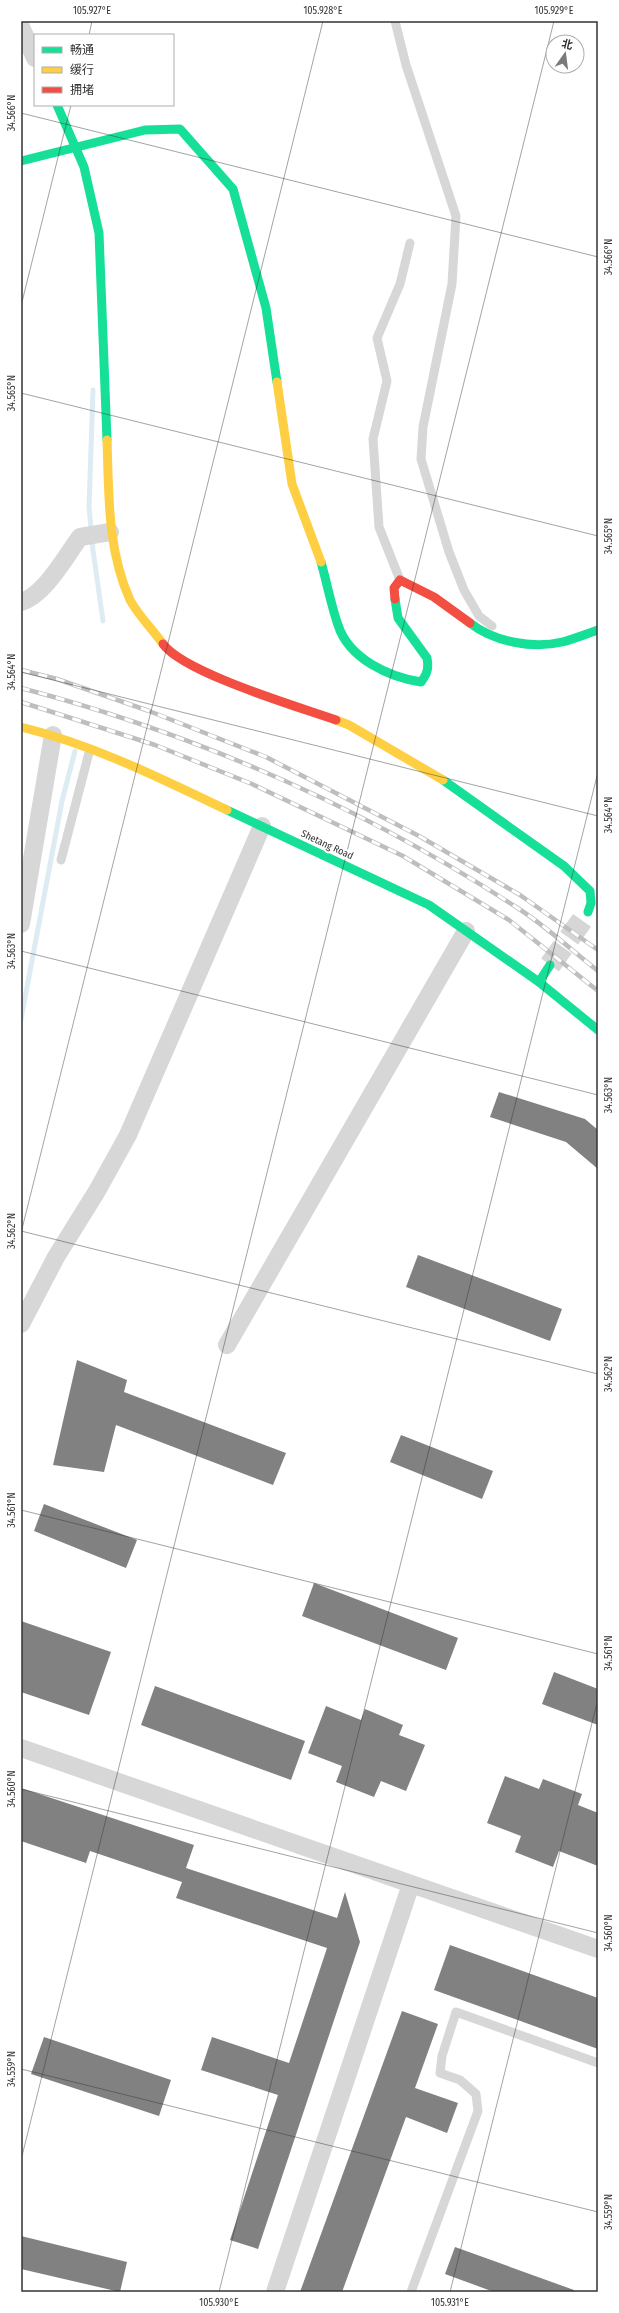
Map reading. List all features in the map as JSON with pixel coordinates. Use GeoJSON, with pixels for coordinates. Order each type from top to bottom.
{"type":"FeatureCollection","features":[{"type":"Feature","properties":{"kind":"street"},"geometry":{"type":"LineString","coordinates":[[21,27],[34,56]]}},
{"type":"Feature","properties":{"kind":"street"},"geometry":{"type":"LineString","coordinates":[[57,106],[77,147],[99,233],[106,532],[131,601],[169,652],[212,675],[349,725],[451,785],[564,866],[590,891],[591,903],[588,912]]}},
{"type":"Feature","properties":{"kind":"street"},"geometry":{"type":"LineString","coordinates":[[21,160],[145,130],[180,129],[232,189],[266,308],[292,484],[322,561],[338,626],[353,650],[376,666],[403,679],[420,682],[428,675],[430,666],[427,657],[408,634],[397,617],[394,588],[400,580],[434,597],[476,628],[504,639],[532,645],[562,642],[598,630]]}},
{"type":"Feature","properties":{"kind":"street"},"geometry":{"type":"LineString","coordinates":[[21,602],[36,594],[54,574],[80,536],[106,532]]}},
{"type":"Feature","properties":{"kind":"street","name":"Shetang Road"},"geometry":{"type":"LineString","coordinates":[[21,728],[53,735],[129,763],[429,905],[539,982],[598,1030]]}},
{"type":"Feature","properties":{"kind":"street"},"geometry":{"type":"LineString","coordinates":[[21,924],[53,735]]}},
{"type":"Feature","properties":{"kind":"street"},"geometry":{"type":"LineString","coordinates":[[21,1324],[56,1257],[97,1191],[128,1135],[262,826]]}},
{"type":"Feature","properties":{"kind":"street"},"geometry":{"type":"LineString","coordinates":[[227,1345],[466,932]]}},
{"type":"Feature","properties":{"kind":"street"},"geometry":{"type":"LineString","coordinates":[[539,982],[550,965]]}},
{"type":"Feature","properties":{"kind":"street"},"geometry":{"type":"LineString","coordinates":[[21,1748],[598,1949]]}},
{"type":"Feature","properties":{"kind":"street"},"geometry":{"type":"LineString","coordinates":[[275,2292],[411,1884]]}},
{"type":"Feature","properties":{"kind":"lane"},"geometry":{"type":"LineString","coordinates":[[395,21],[406,65],[456,216],[452,284],[423,427],[421,459],[448,552],[464,590],[479,616],[504,639]]}},
{"type":"Feature","properties":{"kind":"lane"},"geometry":{"type":"LineString","coordinates":[[400,580],[379,527],[372,439],[387,381],[377,338],[400,284],[410,243]]}},
{"type":"Feature","properties":{"kind":"lane"},"geometry":{"type":"LineString","coordinates":[[61,860],[90,749]]}},
{"type":"Feature","properties":{"kind":"lane"},"geometry":{"type":"LineString","coordinates":[[411,2292],[478,2111],[476,2094],[460,2080],[440,2072],[442,2056],[456,2012],[598,2063]]}},
{"type":"Feature","properties":{"kind":"building"},"geometry":{"type":"Polygon","coordinates":[[[499,1092],[585,1119],[598,1130],[598,1169],[566,1142],[490,1117],[499,1092]]]}},
{"type":"Feature","properties":{"kind":"building"},"geometry":{"type":"Polygon","coordinates":[[[418,1255],[562,1309],[550,1341],[406,1287],[418,1255]]]}},
{"type":"Feature","properties":{"kind":"building"},"geometry":{"type":"Polygon","coordinates":[[[77,1360],[127,1380],[124,1392],[286,1453],[273,1485],[116,1425],[104,1472],[53,1465],[77,1360]]]}},
{"type":"Feature","properties":{"kind":"building"},"geometry":{"type":"Polygon","coordinates":[[[401,1435],[493,1471],[482,1499],[390,1462],[401,1435]]]}},
{"type":"Feature","properties":{"kind":"building"},"geometry":{"type":"Polygon","coordinates":[[[44,1504],[137,1540],[126,1568],[34,1531],[44,1504]]]}},
{"type":"Feature","properties":{"kind":"building"},"geometry":{"type":"Polygon","coordinates":[[[314,1583],[458,1638],[446,1670],[302,1616],[314,1583]]]}},
{"type":"Feature","properties":{"kind":"building"},"geometry":{"type":"Polygon","coordinates":[[[21,1621],[111,1652],[89,1715],[21,1692],[21,1621]]]}},
{"type":"Feature","properties":{"kind":"building"},"geometry":{"type":"Polygon","coordinates":[[[554,1672],[598,1689],[598,1725],[542,1704],[554,1672]]]}},
{"type":"Feature","properties":{"kind":"building"},"geometry":{"type":"Polygon","coordinates":[[[155,1686],[305,1741],[291,1780],[141,1725],[155,1686]]]}},
{"type":"Feature","properties":{"kind":"building"},"geometry":{"type":"Polygon","coordinates":[[[326,1706],[361,1720],[365,1709],[403,1725],[399,1735],[425,1745],[406,1791],[381,1781],[374,1797],[336,1782],[342,1766],[308,1753],[326,1706]]]}},
{"type":"Feature","properties":{"kind":"building"},"geometry":{"type":"Polygon","coordinates":[[[505,1776],[539,1789],[543,1779],[582,1794],[578,1805],[598,1813],[598,1866],[559,1851],[553,1867],[515,1852],[521,1836],[487,1823],[505,1776]]]}},
{"type":"Feature","properties":{"kind":"building"},"geometry":{"type":"Polygon","coordinates":[[[21,1788],[194,1845],[186,1868],[337,1918],[345,1892],[360,1942],[258,2249],[230,2240],[278,2095],[201,2070],[212,2037],[289,2063],[327,1948],[176,1898],[182,1882],[90,1851],[86,1863],[21,1841],[21,1788]]]}},
{"type":"Feature","properties":{"kind":"building"},"geometry":{"type":"Polygon","coordinates":[[[450,1945],[598,1998],[598,2049],[434,1990],[450,1945]]]}},
{"type":"Feature","properties":{"kind":"building"},"geometry":{"type":"Polygon","coordinates":[[[402,2011],[438,2024],[415,2088],[458,2103],[447,2133],[406,2117],[342,2292],[300,2292],[402,2011]]]}},
{"type":"Feature","properties":{"kind":"building"},"geometry":{"type":"Polygon","coordinates":[[[44,2037],[171,2080],[159,2116],[31,2074],[44,2037]]]}},
{"type":"Feature","properties":{"kind":"building"},"geometry":{"type":"Polygon","coordinates":[[[21,2236],[127,2262],[120,2292],[21,2269],[21,2236]]]}},
{"type":"Feature","properties":{"kind":"building"},"geometry":{"type":"Polygon","coordinates":[[[455,2247],[574,2290],[574,2292],[494,2292],[445,2274],[455,2247]]]}},
{"type":"Feature","properties":{"kind":"waterway"},"geometry":{"type":"LineString","coordinates":[[93,390],[89,507],[93,550],[103,621]]}},
{"type":"Feature","properties":{"kind":"waterway"},"geometry":{"type":"LineString","coordinates":[[21,1019],[62,801],[75,751]]}},
{"type":"Feature","properties":{"kind":"tunnel"},"geometry":{"type":"LineString","coordinates":[[550,965],[588,912]]}},
{"type":"Feature","properties":{"kind":"railway"},"geometry":{"type":"LineString","coordinates":[[21,670],[57,679],[149,711],[266,757],[419,836],[520,895],[598,950]]}},
{"type":"Feature","properties":{"kind":"railway"},"geometry":{"type":"LineString","coordinates":[[21,688],[151,728],[214,751],[339,806],[399,837],[458,871],[527,914],[598,971]]}},
{"type":"Feature","properties":{"kind":"railway"},"geometry":{"type":"LineString","coordinates":[[21,702],[155,745],[252,784],[403,856],[509,920],[598,991]]}},
{"type":"Feature","properties":{"kind":"traffic: fast"},"geometry":{"type":"LineString","coordinates":[[57,106],[84,167],[99,233],[107,440]]}},
{"type":"Feature","properties":{"kind":"traffic: fast"},"geometry":{"type":"LineString","coordinates":[[21,161],[145,130],[180,129],[233,189],[266,308],[277,382]]}},
{"type":"Feature","properties":{"kind":"traffic: fast"},"geometry":{"type":"LineString","coordinates":[[321,562],[338,625],[343,637],[351,648],[361,657],[384,671],[409,680],[421,682],[427,671],[427,658],[398,618],[395,599]]}},
{"type":"Feature","properties":{"kind":"traffic: fast"},"geometry":{"type":"LineString","coordinates":[[470,623],[480,630],[502,639],[539,645],[562,642],[598,630]]}},
{"type":"Feature","properties":{"kind":"traffic: fast"},"geometry":{"type":"LineString","coordinates":[[443,780],[564,866],[590,891],[591,903],[588,912]]}},
{"type":"Feature","properties":{"kind":"traffic: fast"},"geometry":{"type":"LineString","coordinates":[[227,810],[429,905],[539,982],[598,1030]]}},
{"type":"Feature","properties":{"kind":"traffic: fast"},"geometry":{"type":"LineString","coordinates":[[539,982],[550,965]]}},
{"type":"Feature","properties":{"kind":"traffic: slow"},"geometry":{"type":"LineString","coordinates":[[277,382],[292,484],[321,562]]}},
{"type":"Feature","properties":{"kind":"traffic: slow"},"geometry":{"type":"LineString","coordinates":[[107,440],[109,501],[113,541],[122,581],[130,600],[137,611],[163,644]]}},
{"type":"Feature","properties":{"kind":"traffic: slow"},"geometry":{"type":"LineString","coordinates":[[336,720],[349,725],[443,780]]}},
{"type":"Feature","properties":{"kind":"traffic: slow"},"geometry":{"type":"LineString","coordinates":[[21,727],[75,743],[126,763],[227,810]]}},
{"type":"Feature","properties":{"kind":"traffic: jam"},"geometry":{"type":"LineString","coordinates":[[395,599],[394,588],[400,580],[434,597],[470,623]]}},
{"type":"Feature","properties":{"kind":"traffic: jam"},"geometry":{"type":"LineString","coordinates":[[163,644],[175,655],[217,677],[271,698],[336,720]]}}]}
